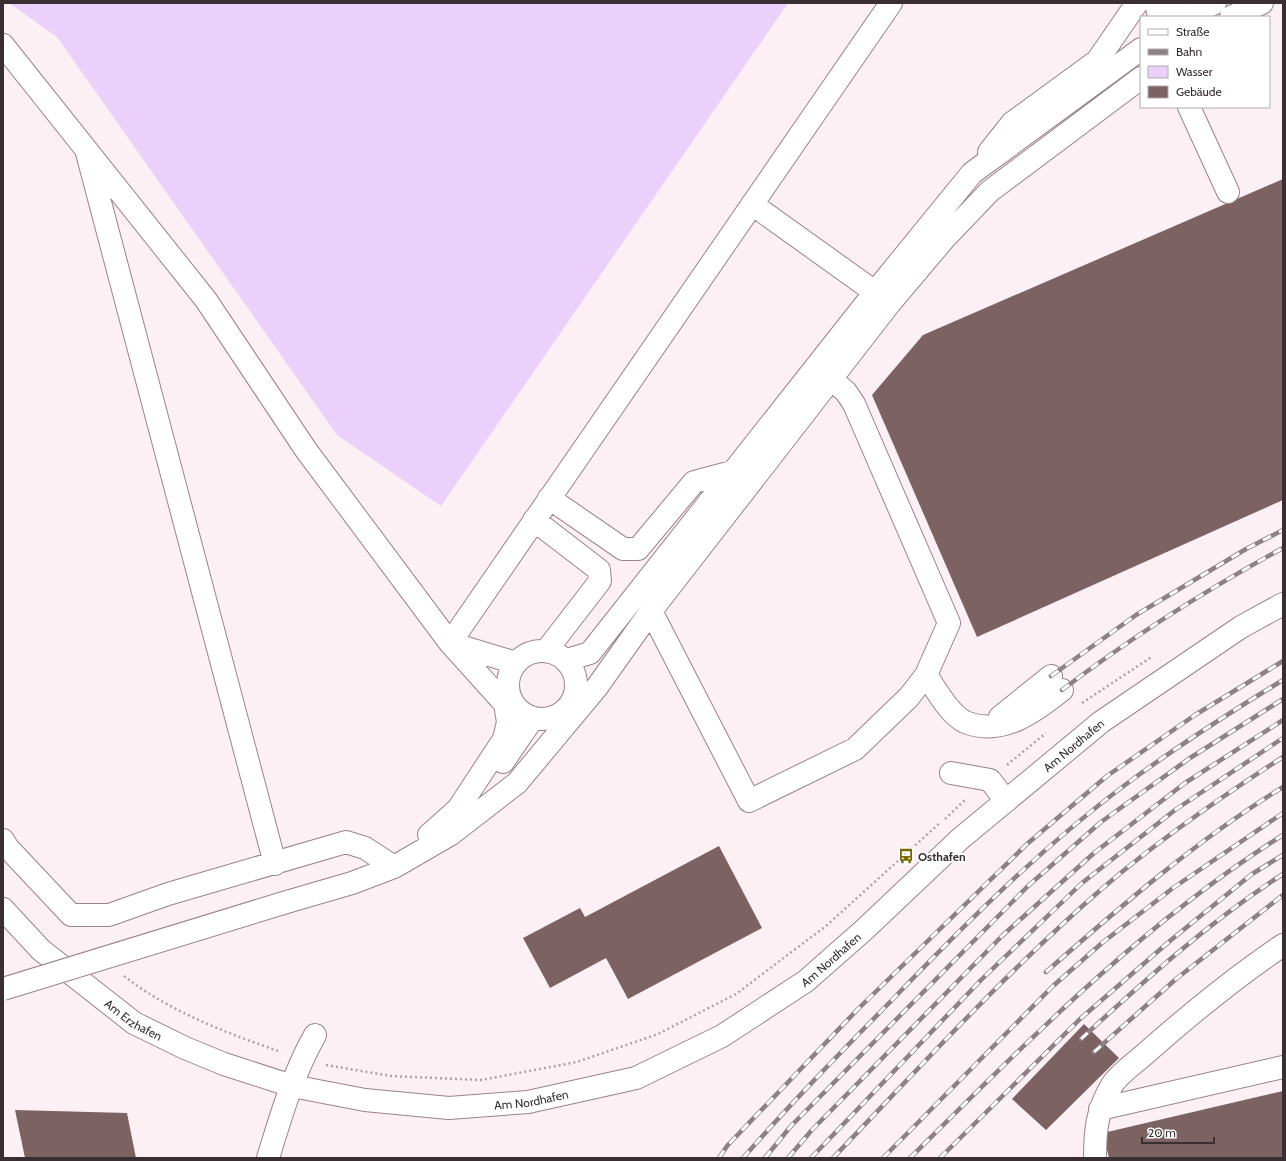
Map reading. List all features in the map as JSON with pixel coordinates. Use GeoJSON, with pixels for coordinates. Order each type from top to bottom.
{"type":"FeatureCollection","features":[{"type":"Feature","properties":{"kind":"main road"},"geometry":{"type":"LineString","coordinates":[[450,643],[891,3]]}},
{"type":"Feature","properties":{"kind":"main road"},"geometry":{"type":"LineString","coordinates":[[3,989],[352,883],[394,867],[451,834],[517,783],[597,687],[824,373],[883,298],[972,173],[1012,123],[1097,61],[1137,3]]}},
{"type":"Feature","properties":{"kind":"main road"},"geometry":{"type":"LineString","coordinates":[[1156,3],[1159,16]]}},
{"type":"Feature","properties":{"kind":"main road"},"geometry":{"type":"LineString","coordinates":[[1170,16],[1177,3]]}},
{"type":"Feature","properties":{"kind":"main road"},"geometry":{"type":"LineString","coordinates":[[1189,16],[1215,3]]}},
{"type":"Feature","properties":{"kind":"main road"},"geometry":{"type":"LineString","coordinates":[[1233,16],[1262,3]]}},
{"type":"Feature","properties":{"kind":"main road"},"geometry":{"type":"LineString","coordinates":[[3,45],[206,300],[306,450],[450,643],[505,704],[508,722],[504,739],[458,809]]}},
{"type":"Feature","properties":{"kind":"main road"},"geometry":{"type":"LineString","coordinates":[[972,173],[1140,50]]}},
{"type":"Feature","properties":{"kind":"main road"},"geometry":{"type":"LineString","coordinates":[[883,298],[944,239],[990,191],[1140,79]]}},
{"type":"Feature","properties":{"kind":"main road"},"geometry":{"type":"LineString","coordinates":[[1189,108],[1228,192]]}},
{"type":"Feature","properties":{"kind":"main road"},"geometry":{"type":"LineString","coordinates":[[84,145],[275,864]]}},
{"type":"Feature","properties":{"kind":"main road"},"geometry":{"type":"LineString","coordinates":[[752,204],[883,298]]}},
{"type":"Feature","properties":{"kind":"main road"},"geometry":{"type":"LineString","coordinates":[[566,660],[590,653],[735,471],[824,373]]}},
{"type":"Feature","properties":{"kind":"main road"},"geometry":{"type":"LineString","coordinates":[[651,611],[749,802],[855,749],[909,697],[926,675],[949,623],[854,404],[846,392],[824,373]]}},
{"type":"Feature","properties":{"kind":"main road"},"geometry":{"type":"LineString","coordinates":[[550,498],[623,549],[638,549],[694,482],[735,471]]}},
{"type":"Feature","properties":{"kind":"main road"},"geometry":{"type":"LineString","coordinates":[[534,520],[599,570],[600,581],[546,651]]}},
{"type":"Feature","properties":{"kind":"main road","name":"Am Nordhafen"},"geometry":{"type":"LineString","coordinates":[[292,1086],[365,1100],[449,1108],[528,1102],[636,1078],[722,1036],[806,981],[865,929],[960,839],[1101,722],[1241,626],[1283,604]]}},
{"type":"Feature","properties":{"kind":"main road"},"geometry":{"type":"LineString","coordinates":[[577,680],[638,629]]}},
{"type":"Feature","properties":{"kind":"main road"},"geometry":{"type":"LineString","coordinates":[[450,643],[516,663]]}},
{"type":"Feature","properties":{"kind":"main road"},"geometry":{"type":"LineString","coordinates":[[450,643],[508,684]]}},
{"type":"Feature","properties":{"kind":"main road"},"geometry":{"type":"LineString","coordinates":[[535,651],[546,651],[557,654],[566,660],[573,669],[577,680],[576,692],[572,702],[565,711],[555,717],[544,720],[522,714],[514,705],[509,695],[508,684],[510,673],[516,663],[535,651]]}},
{"type":"Feature","properties":{"kind":"main road"},"geometry":{"type":"LineString","coordinates":[[926,675],[947,707],[965,721],[985,726],[1013,723],[1039,708],[1057,683]]}},
{"type":"Feature","properties":{"kind":"main road"},"geometry":{"type":"LineString","coordinates":[[485,809],[555,717]]}},
{"type":"Feature","properties":{"kind":"main road"},"geometry":{"type":"LineString","coordinates":[[394,867],[491,781],[533,718]]}},
{"type":"Feature","properties":{"kind":"main road"},"geometry":{"type":"LineString","coordinates":[[951,773],[990,780],[1006,800]]}},
{"type":"Feature","properties":{"kind":"main road"},"geometry":{"type":"LineString","coordinates":[[3,840],[8,848],[71,916],[109,915],[168,894],[275,864],[346,842],[365,848],[394,867]]}},
{"type":"Feature","properties":{"kind":"main road","name":"Am Erzhafen"},"geometry":{"type":"LineString","coordinates":[[3,909],[41,950],[134,1023],[185,1048],[224,1064],[292,1086]]}},
{"type":"Feature","properties":{"kind":"main road"},"geometry":{"type":"LineString","coordinates":[[1095,1158],[1095,1130],[1100,1109],[1113,1084],[1152,1048],[1240,975],[1283,944]]}},
{"type":"Feature","properties":{"kind":"main road"},"geometry":{"type":"LineString","coordinates":[[268,1158],[292,1086],[302,1060],[315,1035]]}},
{"type":"Feature","properties":{"kind":"main road"},"geometry":{"type":"LineString","coordinates":[[1100,1109],[1283,1066]]}},
{"type":"Feature","properties":{"kind":"path"},"geometry":{"type":"LineString","coordinates":[[1080,704],[1160,652]]}},
{"type":"Feature","properties":{"kind":"path"},"geometry":{"type":"LineString","coordinates":[[122,974],[140,988],[217,1029],[311,1063],[391,1076],[481,1080],[576,1062],[658,1034],[736,994],[826,926],[990,780],[1049,730]]}},
{"type":"Feature","properties":{"kind":"water"},"geometry":{"type":"Polygon","coordinates":[[[9,3],[788,3],[441,506],[337,435],[57,37],[9,3]]]}},
{"type":"Feature","properties":{"kind":"building"},"geometry":{"type":"Polygon","coordinates":[[[1283,179],[1283,500],[977,637],[872,395],[923,335],[1283,179]]]}},
{"type":"Feature","properties":{"kind":"building"},"geometry":{"type":"Polygon","coordinates":[[[719,846],[762,928],[628,999],[606,958],[550,988],[523,938],[580,908],[585,917],[719,846]]]}},
{"type":"Feature","properties":{"kind":"building"},"geometry":{"type":"Polygon","coordinates":[[[1084,1024],[1119,1058],[1046,1130],[1012,1099],[1084,1024]]]}},
{"type":"Feature","properties":{"kind":"building"},"geometry":{"type":"Polygon","coordinates":[[[1283,1091],[1283,1158],[1109,1158],[1103,1133],[1283,1091]]]}},
{"type":"Feature","properties":{"kind":"building"},"geometry":{"type":"Polygon","coordinates":[[[15,1110],[127,1113],[136,1158],[25,1158],[15,1110]]]}},
{"type":"Feature","properties":{"kind":"railway"},"geometry":{"type":"LineString","coordinates":[[1051,676],[1136,615],[1246,549],[1283,530]]}},
{"type":"Feature","properties":{"kind":"railway"},"geometry":{"type":"LineString","coordinates":[[1062,690],[1115,651],[1170,615],[1226,580],[1283,548]]}},
{"type":"Feature","properties":{"kind":"railway"},"geometry":{"type":"LineString","coordinates":[[719,1158],[727,1146],[858,1009],[1027,844],[1107,776],[1195,715],[1283,661]]}},
{"type":"Feature","properties":{"kind":"railway"},"geometry":{"type":"LineString","coordinates":[[743,1158],[817,1077],[920,971],[1034,860],[1094,809],[1144,771],[1283,680]]}},
{"type":"Feature","properties":{"kind":"railway"},"geometry":{"type":"LineString","coordinates":[[765,1158],[791,1126],[1028,886],[1101,822],[1190,758],[1283,699]]}},
{"type":"Feature","properties":{"kind":"railway"},"geometry":{"type":"LineString","coordinates":[[788,1158],[811,1131],[1002,936],[1094,853],[1185,783],[1283,720]]}},
{"type":"Feature","properties":{"kind":"railway"},"geometry":{"type":"LineString","coordinates":[[811,1158],[981,980],[1082,883],[1175,810],[1283,738]]}},
{"type":"Feature","properties":{"kind":"railway"},"geometry":{"type":"LineString","coordinates":[[833,1158],[999,985],[1068,919],[1125,869],[1147,852],[1191,819],[1283,757]]}},
{"type":"Feature","properties":{"kind":"railway"},"geometry":{"type":"LineString","coordinates":[[1046,972],[1131,898],[1190,851],[1251,807],[1283,787]]}},
{"type":"Feature","properties":{"kind":"railway"},"geometry":{"type":"LineString","coordinates":[[883,1158],[1053,986],[1102,943],[1173,888],[1283,813]]}},
{"type":"Feature","properties":{"kind":"railway"},"geometry":{"type":"LineString","coordinates":[[910,1158],[1043,1028],[1134,945],[1182,906],[1232,869],[1283,835]]}},
{"type":"Feature","properties":{"kind":"railway"},"geometry":{"type":"LineString","coordinates":[[940,1158],[1080,1019],[1171,940],[1252,874],[1283,855]]}},
{"type":"Feature","properties":{"kind":"railway"},"geometry":{"type":"LineString","coordinates":[[1081,1039],[1154,973],[1204,931],[1256,892],[1283,874]]}},
{"type":"Feature","properties":{"kind":"railway"},"geometry":{"type":"LineString","coordinates":[[1094,1052],[1176,979],[1283,895]]}},
{"type":"Feature","properties":{"kind":"place","name":"Osthafen"},"geometry":{"type":"Point","coordinates":[906,856]}}]}
